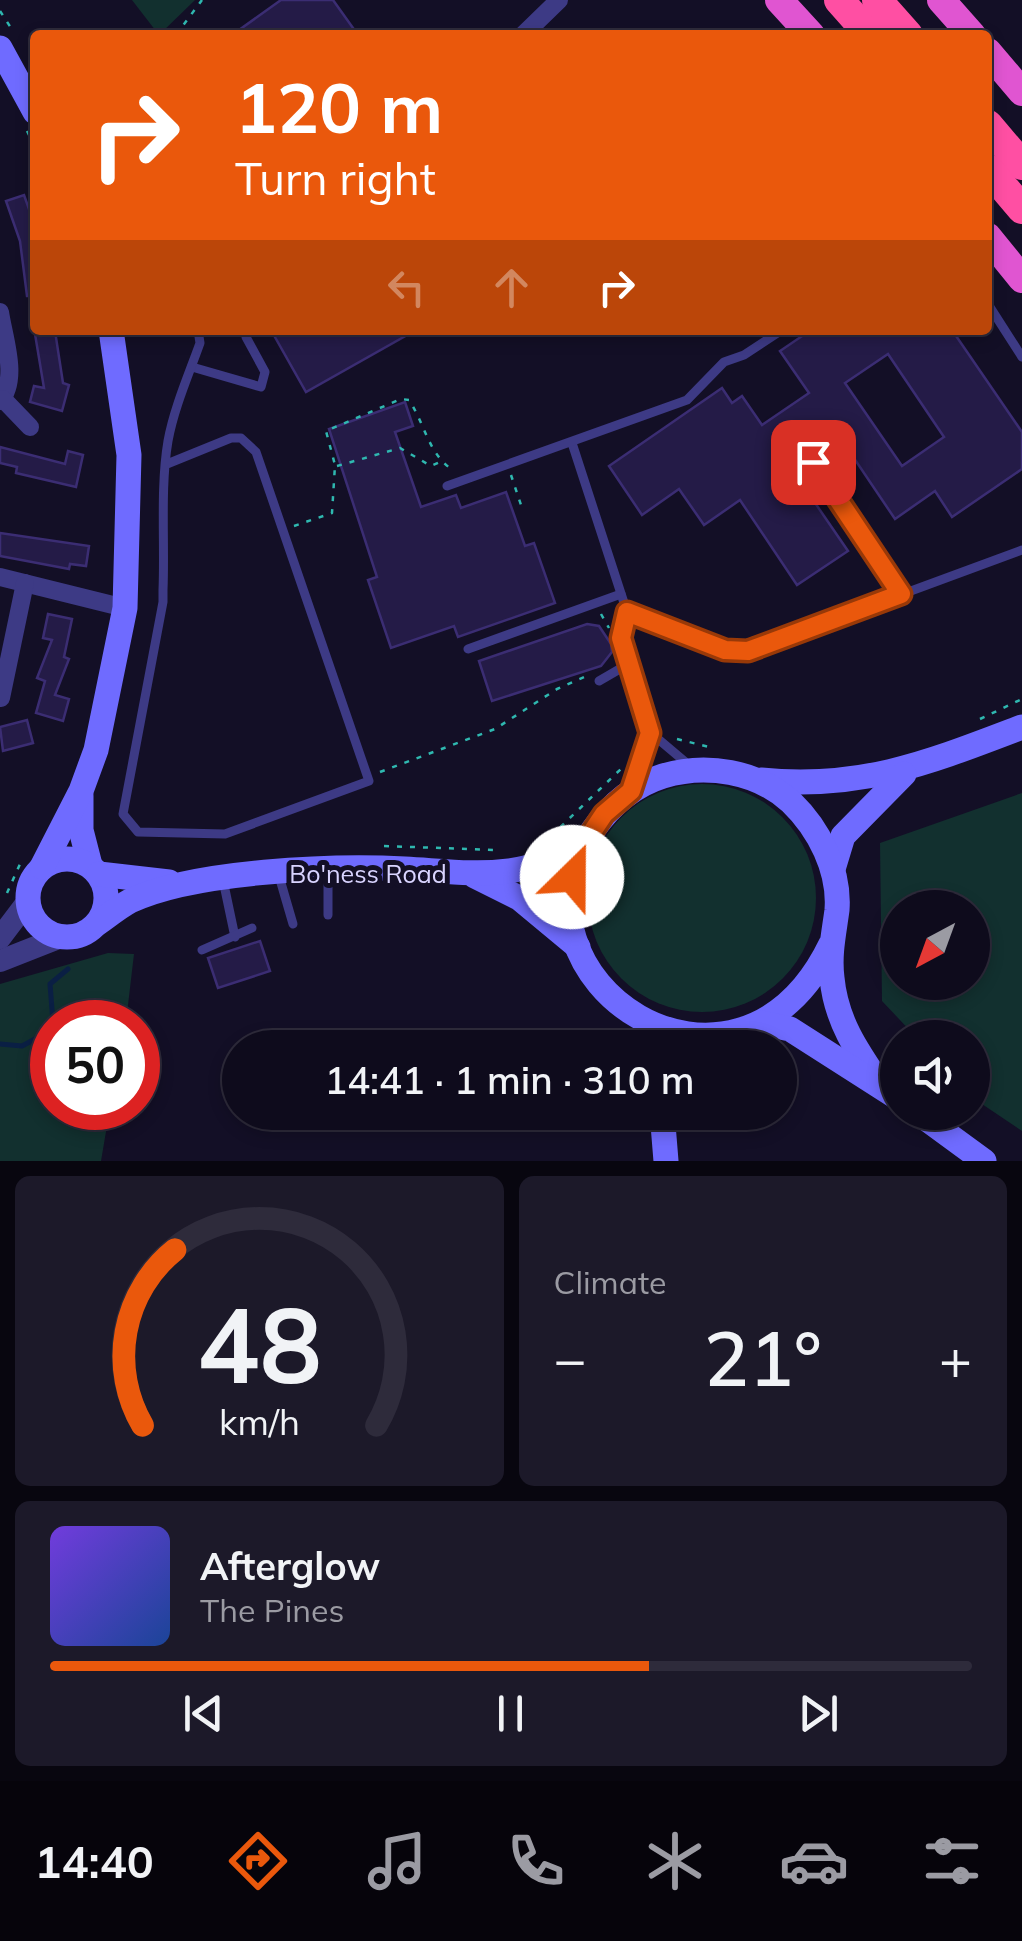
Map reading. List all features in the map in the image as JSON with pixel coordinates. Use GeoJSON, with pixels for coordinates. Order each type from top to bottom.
{"type":"FeatureCollection","features":[{"type":"Feature","properties":{"kind":"highway"},"geometry":{"type":"LineString","coordinates":[[779,0],[806,30]]}},
{"type":"Feature","properties":{"kind":"highway"},"geometry":{"type":"LineString","coordinates":[[838,0],[865,30]]}},
{"type":"Feature","properties":{"kind":"highway"},"geometry":{"type":"LineString","coordinates":[[877,0],[904,30]]}},
{"type":"Feature","properties":{"kind":"highway"},"geometry":{"type":"LineString","coordinates":[[941,0],[968,30]]}},
{"type":"Feature","properties":{"kind":"highway"},"geometry":{"type":"LineString","coordinates":[[992,57],[1022,92]]}},
{"type":"Feature","properties":{"kind":"highway"},"geometry":{"type":"LineString","coordinates":[[992,130],[1022,165]]}},
{"type":"Feature","properties":{"kind":"highway"},"geometry":{"type":"LineString","coordinates":[[992,174],[1022,210]]}},
{"type":"Feature","properties":{"kind":"highway"},"geometry":{"type":"LineString","coordinates":[[992,242],[1022,279]]}},
{"type":"Feature","properties":{"kind":"main road"},"geometry":{"type":"LineString","coordinates":[[0,48],[30,103]]}},
{"type":"Feature","properties":{"kind":"main road"},"geometry":{"type":"LineString","coordinates":[[81,791],[80,830],[107,899],[98,923],[88,932],[61,937],[38,924],[16,901],[34,876],[34,860],[81,791],[96,750],[125,608],[128,454],[112,335]]}},
{"type":"Feature","properties":{"kind":"main road"},"geometry":{"type":"LineString","coordinates":[[645,1030],[605,991],[578,947],[570,912],[572,877],[584,844],[604,814],[631,791],[661,776],[694,770],[805,784],[858,781],[908,770],[1022,728]]}},
{"type":"Feature","properties":{"kind":"main road"},"geometry":{"type":"LineString","coordinates":[[832,868],[843,836],[908,770]]}},
{"type":"Feature","properties":{"kind":"main road"},"geometry":{"type":"LineString","coordinates":[[754,779],[789,800],[816,831],[832,868],[837,906],[831,944],[832,977],[846,1034],[880,1080]]}},
{"type":"Feature","properties":{"kind":"main road","name":"Bo'ness Road"},"geometry":{"type":"LineString","coordinates":[[98,923],[129,902],[213,882],[328,869],[404,869],[475,876],[532,868],[584,844]]}},
{"type":"Feature","properties":{"kind":"main road"},"geometry":{"type":"LineString","coordinates":[[34,860],[66,858],[95,870]]}},
{"type":"Feature","properties":{"kind":"main road","name":"Bo'ness Road"},"geometry":{"type":"LineString","coordinates":[[95,870],[213,882]]}},
{"type":"Feature","properties":{"kind":"main road","name":"Bo'ness Road"},"geometry":{"type":"LineString","coordinates":[[475,876],[518,898],[578,947]]}},
{"type":"Feature","properties":{"kind":"main road"},"geometry":{"type":"LineString","coordinates":[[748,1030],[792,1004],[815,976],[831,944]]}},
{"type":"Feature","properties":{"kind":"main road"},"geometry":{"type":"LineString","coordinates":[[762,1024],[790,1029],[880,1086]]}},
{"type":"Feature","properties":{"kind":"main road"},"geometry":{"type":"LineString","coordinates":[[666,1130],[666,1161]]}},
{"type":"Feature","properties":{"kind":"main road"},"geometry":{"type":"LineString","coordinates":[[942,1130],[984,1161]]}},
{"type":"Feature","properties":{"kind":"street"},"geometry":{"type":"LineString","coordinates":[[528,30],[559,0]]}},
{"type":"Feature","properties":{"kind":"street"},"geometry":{"type":"LineString","coordinates":[[0,312],[10,374],[2,400],[30,427]]}},
{"type":"Feature","properties":{"kind":"street"},"geometry":{"type":"LineString","coordinates":[[0,577],[125,608]]}},
{"type":"Feature","properties":{"kind":"street"},"geometry":{"type":"LineString","coordinates":[[1,698],[25,583]]}},
{"type":"Feature","properties":{"kind":"street"},"geometry":{"type":"LineString","coordinates":[[0,938],[16,901]]}},
{"type":"Feature","properties":{"kind":"street"},"geometry":{"type":"LineString","coordinates":[[0,961],[61,937]]}},
{"type":"Feature","properties":{"kind":"lane"},"geometry":{"type":"LineString","coordinates":[[992,310],[1022,357]]}},
{"type":"Feature","properties":{"kind":"lane"},"geometry":{"type":"LineString","coordinates":[[167,464],[217,442],[241,438],[256,452],[370,781],[225,834],[138,832],[124,814],[163,602],[167,464],[168,440],[200,343],[199,335]]}},
{"type":"Feature","properties":{"kind":"lane"},"geometry":{"type":"LineString","coordinates":[[447,486],[687,400],[724,362],[744,355],[774,335]]}},
{"type":"Feature","properties":{"kind":"lane"},"geometry":{"type":"LineString","coordinates":[[192,367],[262,387],[265,372],[246,337]]}},
{"type":"Feature","properties":{"kind":"lane"},"geometry":{"type":"LineString","coordinates":[[572,443],[627,612],[621,638],[650,733],[631,791]]}},
{"type":"Feature","properties":{"kind":"lane"},"geometry":{"type":"LineString","coordinates":[[813,462],[901,594]]}},
{"type":"Feature","properties":{"kind":"lane"},"geometry":{"type":"LineString","coordinates":[[627,612],[725,650],[748,651],[1022,550]]}},
{"type":"Feature","properties":{"kind":"lane"},"geometry":{"type":"LineString","coordinates":[[468,649],[620,594]]}},
{"type":"Feature","properties":{"kind":"lane"},"geometry":{"type":"LineString","coordinates":[[600,676],[630,663]]}},
{"type":"Feature","properties":{"kind":"lane"},"geometry":{"type":"LineString","coordinates":[[650,733],[694,770]]}},
{"type":"Feature","properties":{"kind":"lane"},"geometry":{"type":"LineString","coordinates":[[328,869],[328,915]]}},
{"type":"Feature","properties":{"kind":"lane"},"geometry":{"type":"LineString","coordinates":[[278,874],[293,924]]}},
{"type":"Feature","properties":{"kind":"lane"},"geometry":{"type":"LineString","coordinates":[[213,882],[235,937]]}},
{"type":"Feature","properties":{"kind":"lane"},"geometry":{"type":"LineString","coordinates":[[202,950],[252,928]]}},
{"type":"Feature","properties":{"kind":"path"},"geometry":{"type":"LineString","coordinates":[[180,30],[202,0]]}},
{"type":"Feature","properties":{"kind":"path"},"geometry":{"type":"LineString","coordinates":[[283,530],[332,514],[336,465],[326,430],[402,399],[409,400],[441,462],[454,471]]}},
{"type":"Feature","properties":{"kind":"path"},"geometry":{"type":"LineString","coordinates":[[336,465],[341,468],[400,448],[431,466],[441,462]]}},
{"type":"Feature","properties":{"kind":"path"},"geometry":{"type":"LineString","coordinates":[[507,465],[523,512]]}},
{"type":"Feature","properties":{"kind":"path"},"geometry":{"type":"LineString","coordinates":[[589,617],[602,614],[612,634]]}},
{"type":"Feature","properties":{"kind":"path"},"geometry":{"type":"LineString","coordinates":[[368,776],[495,729],[557,689],[600,676]]}},
{"type":"Feature","properties":{"kind":"path"},"geometry":{"type":"LineString","coordinates":[[969,724],[1022,699]]}},
{"type":"Feature","properties":{"kind":"path"},"geometry":{"type":"LineString","coordinates":[[665,745],[671,737],[724,750]]}},
{"type":"Feature","properties":{"kind":"path"},"geometry":{"type":"LineString","coordinates":[[540,844],[566,826],[629,760],[634,749],[644,752]]}},
{"type":"Feature","properties":{"kind":"path"},"geometry":{"type":"LineString","coordinates":[[380,846],[510,851]]}},
{"type":"Feature","properties":{"kind":"path"},"geometry":{"type":"LineString","coordinates":[[16,901],[34,860]]}},
{"type":"Feature","properties":{"kind":"green space"},"geometry":{"type":"Polygon","coordinates":[[[132,0],[195,0],[164,30],[155,30],[132,0]]]}},
{"type":"Feature","properties":{"kind":"green space"},"geometry":{"type":"Polygon","coordinates":[[[702,784],[746,792],[783,817],[808,854],[816,898],[808,942],[783,979],[746,1004],[702,1012],[658,1004],[621,979],[596,942],[588,898],[596,854],[621,817],[658,792],[702,784]]]}},
{"type":"Feature","properties":{"kind":"green space"},"geometry":{"type":"Polygon","coordinates":[[[1022,793],[1022,1131],[990,1109],[990,1020],[900,1020],[882,1001],[990,1000],[990,890],[881,890],[880,843],[1022,793]]]}},
{"type":"Feature","properties":{"kind":"green space"},"geometry":{"type":"Polygon","coordinates":[[[108,953],[134,954],[129,1000],[30,1000],[30,1130],[106,1130],[101,1161],[0,1161],[0,984],[108,953]]]}},
{"type":"Feature","properties":{"kind":"building"},"geometry":{"type":"Polygon","coordinates":[[[281,0],[333,0],[354,30],[239,30],[281,0]]]}},
{"type":"Feature","properties":{"kind":"building"},"geometry":{"type":"Polygon","coordinates":[[[24,195],[30,212],[30,296],[20,241],[6,201],[24,195]]]}},
{"type":"Feature","properties":{"kind":"building"},"geometry":{"type":"Polygon","coordinates":[[[35,335],[56,335],[63,383],[69,385],[62,411],[30,402],[34,386],[44,388],[35,335]]]}},
{"type":"Feature","properties":{"kind":"building"},"geometry":{"type":"Polygon","coordinates":[[[274,335],[407,335],[306,392],[274,335]]]}},
{"type":"Feature","properties":{"kind":"building"},"geometry":{"type":"Polygon","coordinates":[[[804,335],[955,335],[1022,432],[1022,469],[952,517],[935,491],[895,519],[835,430],[787,462],[848,551],[797,585],[740,500],[704,525],[679,489],[642,515],[609,466],[722,388],[732,403],[742,396],[762,425],[809,393],[780,351],[804,335]],[[888,354],[845,383],[902,466],[944,437],[888,354]]]}},
{"type":"Feature","properties":{"kind":"building"},"geometry":{"type":"Polygon","coordinates":[[[405,402],[413,426],[395,432],[421,507],[456,495],[461,508],[506,492],[525,546],[534,543],[555,603],[458,637],[454,626],[391,648],[368,580],[377,577],[329,429],[405,402]]]}},
{"type":"Feature","properties":{"kind":"building"},"geometry":{"type":"Polygon","coordinates":[[[0,447],[65,464],[68,451],[83,455],[76,487],[16,473],[17,467],[0,463],[0,447]]]}},
{"type":"Feature","properties":{"kind":"building"},"geometry":{"type":"Polygon","coordinates":[[[0,533],[89,546],[86,566],[70,564],[69,569],[0,556],[0,533]]]}},
{"type":"Feature","properties":{"kind":"building"},"geometry":{"type":"Polygon","coordinates":[[[48,614],[72,619],[64,657],[69,659],[55,695],[69,699],[63,721],[36,713],[45,681],[37,678],[52,640],[43,638],[48,614]]]}},
{"type":"Feature","properties":{"kind":"building"},"geometry":{"type":"Polygon","coordinates":[[[587,624],[599,626],[611,644],[612,652],[601,666],[492,701],[479,661],[587,624]]]}},
{"type":"Feature","properties":{"kind":"building"},"geometry":{"type":"Polygon","coordinates":[[[27,720],[33,743],[3,751],[0,727],[27,720]]]}},
{"type":"Feature","properties":{"kind":"building"},"geometry":{"type":"Polygon","coordinates":[[[260,941],[270,971],[218,988],[208,958],[260,941]]]}},
{"type":"Feature","properties":{"kind":"waterway"},"geometry":{"type":"LineString","coordinates":[[51,1000],[50,984],[68,969]]}},
{"type":"Feature","properties":{"kind":"waterway"},"geometry":{"type":"LineString","coordinates":[[0,1044],[22,1046],[30,1042]]}},
{"type":"Feature","properties":{"kind":"route"},"geometry":{"type":"LineString","coordinates":[[572,877],[584,844],[604,814],[631,791],[650,733],[621,638],[627,612],[725,650],[748,651],[901,594],[813,462]]}}]}
